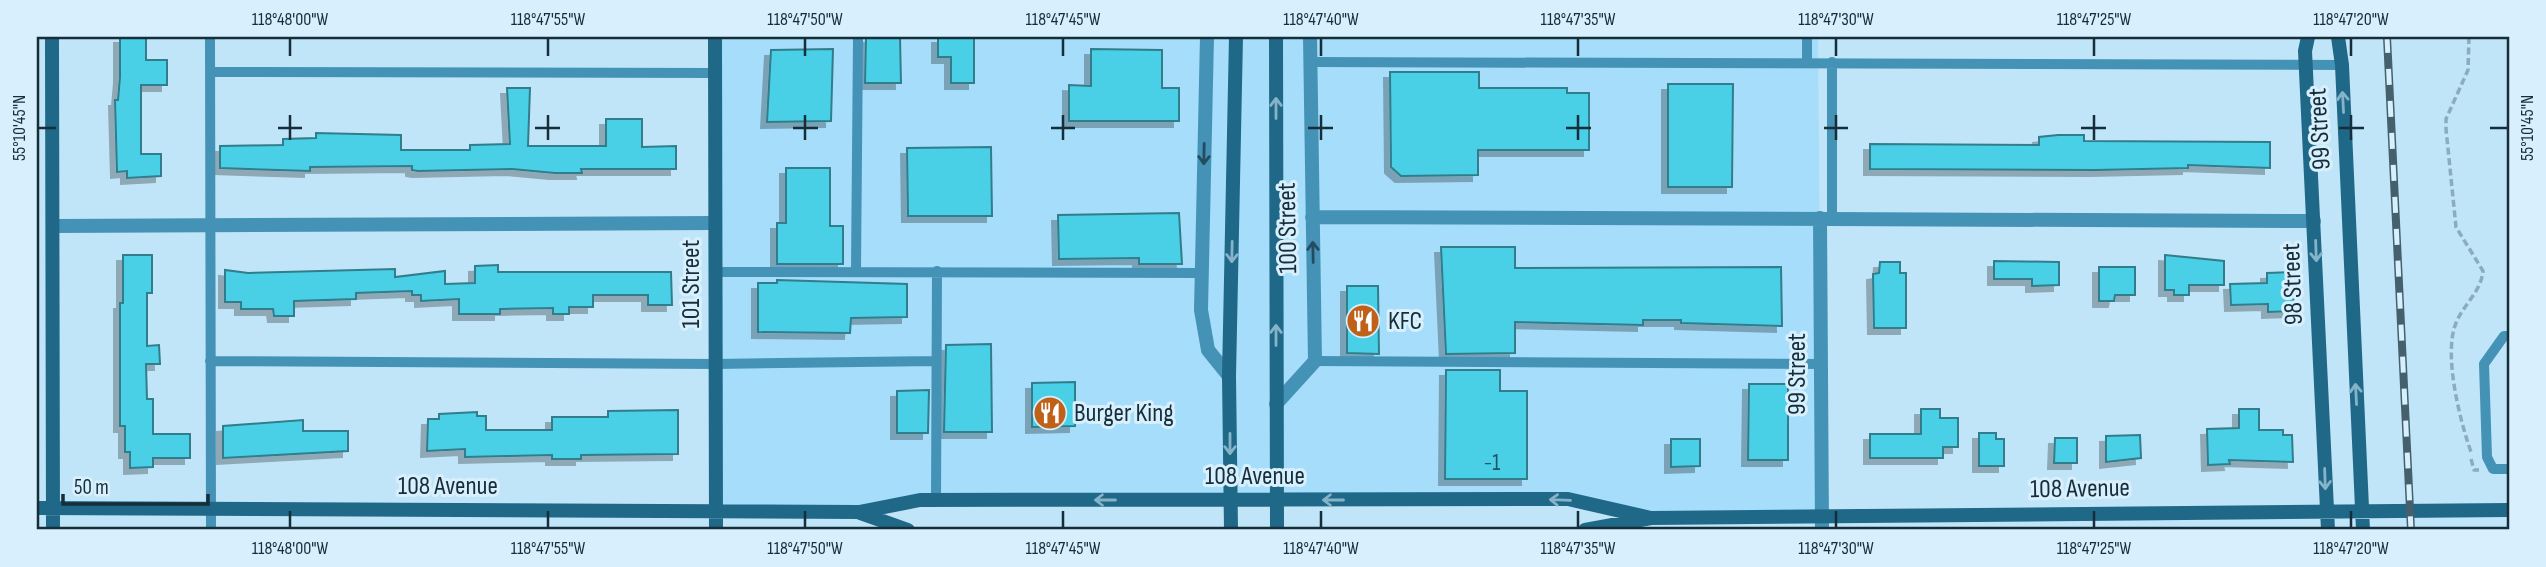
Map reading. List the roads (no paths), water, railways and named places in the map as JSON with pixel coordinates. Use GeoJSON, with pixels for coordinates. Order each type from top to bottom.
{"type":"FeatureCollection","features":[{"type":"Feature","properties":{"kind":"street"},"geometry":{"type":"LineString","coordinates":[[52,37],[52,530]]}},
{"type":"Feature","properties":{"kind":"street","name":"101 Street"},"geometry":{"type":"LineString","coordinates":[[715,37],[716,530]]}},
{"type":"Feature","properties":{"kind":"street"},"geometry":{"type":"LineString","coordinates":[[1207,37],[1201,310],[1208,350],[1229,376]]}},
{"type":"Feature","properties":{"kind":"street","name":"100 Street"},"geometry":{"type":"LineString","coordinates":[[1231,530],[1229,376],[1236,37]]}},
{"type":"Feature","properties":{"kind":"street","name":"100 Street"},"geometry":{"type":"LineString","coordinates":[[1276,37],[1277,530]]}},
{"type":"Feature","properties":{"kind":"street","name":"100 Street"},"geometry":{"type":"LineString","coordinates":[[1310,37],[1315,361]]}},
{"type":"Feature","properties":{"kind":"street","name":"98 Street"},"geometry":{"type":"LineString","coordinates":[[2308,37],[2306,67],[2328,530]]}},
{"type":"Feature","properties":{"kind":"street","name":"99 Street"},"geometry":{"type":"LineString","coordinates":[[2338,37],[2342,65],[2361,511]]}},
{"type":"Feature","properties":{"kind":"street"},"geometry":{"type":"LineString","coordinates":[[1312,217],[2315,221]]}},
{"type":"Feature","properties":{"kind":"street","name":"99 Street"},"geometry":{"type":"LineString","coordinates":[[1822,524],[1821,364],[1826,218]]}},
{"type":"Feature","properties":{"kind":"street"},"geometry":{"type":"LineString","coordinates":[[54,226],[715,223]]}},
{"type":"Feature","properties":{"kind":"street"},"geometry":{"type":"LineString","coordinates":[[1276,404],[1315,361]]}},
{"type":"Feature","properties":{"kind":"street","name":"108 Avenue"},"geometry":{"type":"LineString","coordinates":[[37,508],[859,512],[920,500],[1568,499],[1651,518],[1822,524],[2509,510]]}},
{"type":"Feature","properties":{"kind":"street"},"geometry":{"type":"LineString","coordinates":[[2361,511],[2363,530]]}},
{"type":"Feature","properties":{"kind":"street","name":"108 Avenue"},"geometry":{"type":"LineString","coordinates":[[859,512],[908,530]]}},
{"type":"Feature","properties":{"kind":"street","name":"108 Avenue"},"geometry":{"type":"LineString","coordinates":[[1585,530],[1651,518]]}},
{"type":"Feature","properties":{"kind":"lane"},"geometry":{"type":"LineString","coordinates":[[209,37],[211,530]]}},
{"type":"Feature","properties":{"kind":"lane"},"geometry":{"type":"LineString","coordinates":[[856,270],[859,37]]}},
{"type":"Feature","properties":{"kind":"lane"},"geometry":{"type":"LineString","coordinates":[[1807,37],[1807,62]]}},
{"type":"Feature","properties":{"kind":"lane"},"geometry":{"type":"LineString","coordinates":[[1311,62],[1832,62],[2306,67],[2342,65]]}},
{"type":"Feature","properties":{"kind":"lane"},"geometry":{"type":"LineString","coordinates":[[1826,218],[1832,62]]}},
{"type":"Feature","properties":{"kind":"lane"},"geometry":{"type":"LineString","coordinates":[[209,72],[715,73]]}},
{"type":"Feature","properties":{"kind":"lane"},"geometry":{"type":"LineString","coordinates":[[716,272],[856,270],[1202,273]]}},
{"type":"Feature","properties":{"kind":"lane"},"geometry":{"type":"LineString","coordinates":[[936,500],[937,271]]}},
{"type":"Feature","properties":{"kind":"lane"},"geometry":{"type":"LineString","coordinates":[[2509,336],[2504,336],[2484,364],[2487,457],[2493,469],[2509,469]]}},
{"type":"Feature","properties":{"kind":"lane"},"geometry":{"type":"LineString","coordinates":[[210,361],[716,364],[936,361]]}},
{"type":"Feature","properties":{"kind":"lane"},"geometry":{"type":"LineString","coordinates":[[1315,361],[1821,364]]}},
{"type":"Feature","properties":{"kind":"railway"},"geometry":{"type":"LineString","coordinates":[[2387,37],[2411,530]]}},
{"type":"Feature","properties":{"kind":"place","name":"KFC"},"geometry":{"type":"Point","coordinates":[1363,321]}},
{"type":"Feature","properties":{"kind":"place","name":"Burger King"},"geometry":{"type":"Point","coordinates":[1050,413]}}]}
